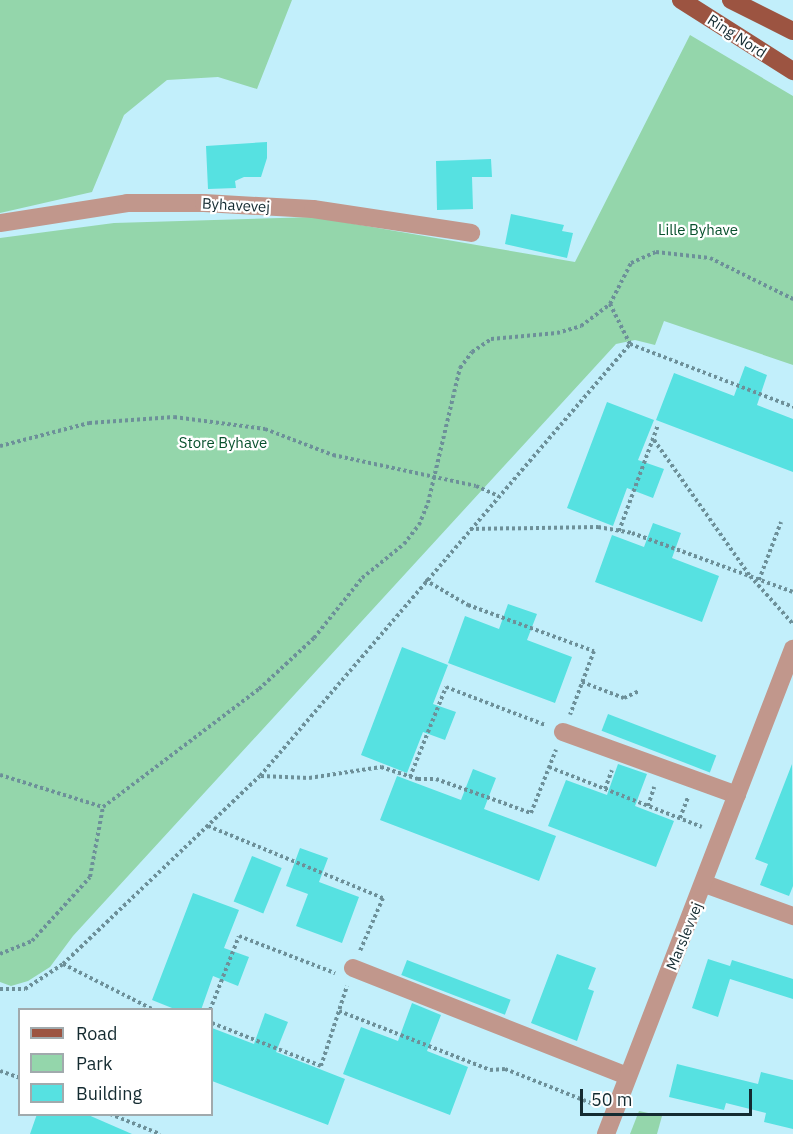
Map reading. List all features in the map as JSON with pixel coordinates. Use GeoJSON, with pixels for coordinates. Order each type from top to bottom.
{"type":"FeatureCollection","features":[{"type":"Feature","properties":{"kind":"main road","name":"Ring Nord"},"geometry":{"type":"LineString","coordinates":[[681,0],[793,71]]}},
{"type":"Feature","properties":{"kind":"main road","name":"Ring Nord"},"geometry":{"type":"LineString","coordinates":[[731,0],[793,31]]}},
{"type":"Feature","properties":{"kind":"street","name":"Byhavevej"},"geometry":{"type":"LineString","coordinates":[[0,223],[127,203],[204,203],[313,209],[471,233]]}},
{"type":"Feature","properties":{"kind":"street","name":"Marslevvej"},"geometry":{"type":"LineString","coordinates":[[606,1134],[627,1076],[705,884],[793,649]]}},
{"type":"Feature","properties":{"kind":"street"},"geometry":{"type":"LineString","coordinates":[[563,732],[737,795]]}},
{"type":"Feature","properties":{"kind":"street"},"geometry":{"type":"LineString","coordinates":[[705,884],[793,916]]}},
{"type":"Feature","properties":{"kind":"street"},"geometry":{"type":"LineString","coordinates":[[351,974],[627,1076]]}},
{"type":"Feature","properties":{"kind":"path"},"geometry":{"type":"LineString","coordinates":[[0,954],[32,941],[90,877],[103,807],[259,689],[314,638],[362,579],[404,544],[419,525],[435,478],[460,368],[472,352],[490,339],[557,333],[581,326],[610,304],[631,263],[656,252],[710,258],[793,299]]}},
{"type":"Feature","properties":{"kind":"path"},"geometry":{"type":"LineString","coordinates":[[610,304],[630,344],[793,406]]}},
{"type":"Feature","properties":{"kind":"path"},"geometry":{"type":"LineString","coordinates":[[0,989],[25,989],[63,964],[260,776],[425,580],[630,344]]}},
{"type":"Feature","properties":{"kind":"path"},"geometry":{"type":"LineString","coordinates":[[0,446],[89,423],[174,417],[265,429],[333,455],[476,486],[498,496]]}},
{"type":"Feature","properties":{"kind":"path"},"geometry":{"type":"LineString","coordinates":[[619,531],[658,425]]}},
{"type":"Feature","properties":{"kind":"path"},"geometry":{"type":"LineString","coordinates":[[654,440],[750,576],[793,624]]}},
{"type":"Feature","properties":{"kind":"path"},"geometry":{"type":"LineString","coordinates":[[759,580],[781,522]]}},
{"type":"Feature","properties":{"kind":"path"},"geometry":{"type":"LineString","coordinates":[[469,529],[598,527],[619,531],[793,592]]}},
{"type":"Feature","properties":{"kind":"path"},"geometry":{"type":"LineString","coordinates":[[260,776],[309,778],[381,767],[411,777],[436,778],[531,813],[594,651],[468,604],[425,580]]}},
{"type":"Feature","properties":{"kind":"path"},"geometry":{"type":"LineString","coordinates":[[582,682],[624,698],[639,691]]}},
{"type":"Feature","properties":{"kind":"path"},"geometry":{"type":"LineString","coordinates":[[411,777],[446,687],[563,732]]}},
{"type":"Feature","properties":{"kind":"path"},"geometry":{"type":"LineString","coordinates":[[549,767],[723,835]]}},
{"type":"Feature","properties":{"kind":"path"},"geometry":{"type":"LineString","coordinates":[[0,775],[103,807]]}},
{"type":"Feature","properties":{"kind":"path"},"geometry":{"type":"LineString","coordinates":[[208,826],[383,898],[351,974],[321,1066],[213,1023]]}},
{"type":"Feature","properties":{"kind":"path"},"geometry":{"type":"LineString","coordinates":[[211,1008],[239,936],[351,974]]}},
{"type":"Feature","properties":{"kind":"path"},"geometry":{"type":"LineString","coordinates":[[63,964],[150,1008]]}},
{"type":"Feature","properties":{"kind":"path"},"geometry":{"type":"LineString","coordinates":[[339,1011],[490,1070],[505,1069],[614,1112]]}},
{"type":"Feature","properties":{"kind":"path"},"geometry":{"type":"LineString","coordinates":[[0,1071],[18,1077]]}},
{"type":"Feature","properties":{"kind":"path"},"geometry":{"type":"LineString","coordinates":[[115,1116],[160,1134]]}},
{"type":"Feature","properties":{"kind":"green space"},"geometry":{"type":"Polygon","coordinates":[[[0,0],[292,0],[257,89],[218,77],[167,80],[124,115],[92,192],[0,213],[0,0]]]}},
{"type":"Feature","properties":{"kind":"green space","name":"Store Byhave"},"geometry":{"type":"Polygon","coordinates":[[[690,35],[793,96],[793,365],[664,321],[655,345],[635,340],[616,344],[73,936],[50,967],[28,981],[11,986],[0,982],[0,238],[114,223],[314,217],[575,262],[690,35]]]}},
{"type":"Feature","properties":{"kind":"green space"},"geometry":{"type":"Polygon","coordinates":[[[639,1111],[662,1116],[657,1134],[630,1134],[639,1111]]]}},
{"type":"Feature","properties":{"kind":"building"},"geometry":{"type":"Polygon","coordinates":[[[267,142],[267,158],[261,177],[244,177],[235,181],[236,188],[208,189],[206,146],[267,142]]]}},
{"type":"Feature","properties":{"kind":"building"},"geometry":{"type":"Polygon","coordinates":[[[491,159],[492,177],[472,177],[473,209],[437,210],[436,161],[491,159]]]}},
{"type":"Feature","properties":{"kind":"building"},"geometry":{"type":"Polygon","coordinates":[[[511,214],[564,225],[562,231],[573,233],[567,258],[505,244],[511,214]]]}},
{"type":"Feature","properties":{"kind":"building"},"geometry":{"type":"Polygon","coordinates":[[[745,366],[767,375],[757,405],[793,419],[793,472],[656,420],[674,373],[734,396],[745,366]]]}},
{"type":"Feature","properties":{"kind":"building"},"geometry":{"type":"Polygon","coordinates":[[[607,402],[654,420],[638,460],[664,469],[653,498],[627,488],[613,526],[567,508],[607,402]]]}},
{"type":"Feature","properties":{"kind":"building"},"geometry":{"type":"Polygon","coordinates":[[[653,523],[681,533],[672,558],[719,576],[702,622],[595,582],[612,535],[644,547],[653,523]]]}},
{"type":"Feature","properties":{"kind":"building"},"geometry":{"type":"Polygon","coordinates":[[[508,604],[537,614],[527,640],[572,657],[555,703],[448,663],[465,616],[499,629],[508,604]]]}},
{"type":"Feature","properties":{"kind":"building"},"geometry":{"type":"Polygon","coordinates":[[[402,647],[448,665],[433,704],[456,712],[445,740],[423,732],[407,773],[361,755],[402,647]]]}},
{"type":"Feature","properties":{"kind":"building"},"geometry":{"type":"Polygon","coordinates":[[[608,714],[716,756],[710,772],[602,731],[608,714]]]}},
{"type":"Feature","properties":{"kind":"building"},"geometry":{"type":"Polygon","coordinates":[[[618,764],[647,774],[635,806],[674,821],[656,867],[548,826],[566,780],[607,795],[618,764]]]}},
{"type":"Feature","properties":{"kind":"building"},"geometry":{"type":"Polygon","coordinates":[[[792,764],[793,886],[789,896],[760,885],[768,864],[755,859],[792,764]]]}},
{"type":"Feature","properties":{"kind":"building"},"geometry":{"type":"Polygon","coordinates":[[[473,769],[496,778],[484,809],[556,836],[539,881],[380,820],[397,776],[461,800],[473,769]]]}},
{"type":"Feature","properties":{"kind":"building"},"geometry":{"type":"Polygon","coordinates":[[[300,848],[328,858],[319,882],[359,897],[342,943],[296,926],[308,894],[286,886],[300,848]]]}},
{"type":"Feature","properties":{"kind":"building"},"geometry":{"type":"Polygon","coordinates":[[[252,856],[282,868],[263,913],[234,901],[252,856]]]}},
{"type":"Feature","properties":{"kind":"building"},"geometry":{"type":"Polygon","coordinates":[[[193,893],[239,910],[224,948],[249,957],[238,986],[213,976],[202,1008],[172,1008],[152,1000],[193,893]]]}},
{"type":"Feature","properties":{"kind":"building"},"geometry":{"type":"Polygon","coordinates":[[[557,954],[596,968],[588,989],[594,991],[577,1041],[531,1023],[557,954]]]}},
{"type":"Feature","properties":{"kind":"building"},"geometry":{"type":"Polygon","coordinates":[[[708,959],[730,966],[732,960],[793,979],[793,999],[730,979],[718,1017],[692,1008],[708,959]]]}},
{"type":"Feature","properties":{"kind":"building"},"geometry":{"type":"Polygon","coordinates":[[[407,960],[511,1000],[505,1015],[401,975],[407,960]]]}},
{"type":"Feature","properties":{"kind":"building"},"geometry":{"type":"Polygon","coordinates":[[[412,1003],[441,1015],[427,1051],[468,1067],[450,1115],[343,1074],[361,1027],[398,1041],[412,1003]]]}},
{"type":"Feature","properties":{"kind":"building"},"geometry":{"type":"Polygon","coordinates":[[[265,1013],[288,1022],[276,1052],[345,1079],[328,1125],[213,1081],[213,1028],[254,1044],[265,1013]]]}},
{"type":"Feature","properties":{"kind":"building"},"geometry":{"type":"Polygon","coordinates":[[[677,1064],[758,1084],[761,1072],[793,1080],[793,1129],[764,1122],[766,1113],[726,1103],[724,1110],[669,1097],[677,1064]]]}},
{"type":"Feature","properties":{"kind":"building"},"geometry":{"type":"Polygon","coordinates":[[[36,1116],[91,1116],[132,1134],[30,1134],[36,1116]]]}},
{"type":"Feature","properties":{"kind":"park label","name":"Lille Byhave"},"geometry":{"type":"Point","coordinates":[698,230]}}]}
